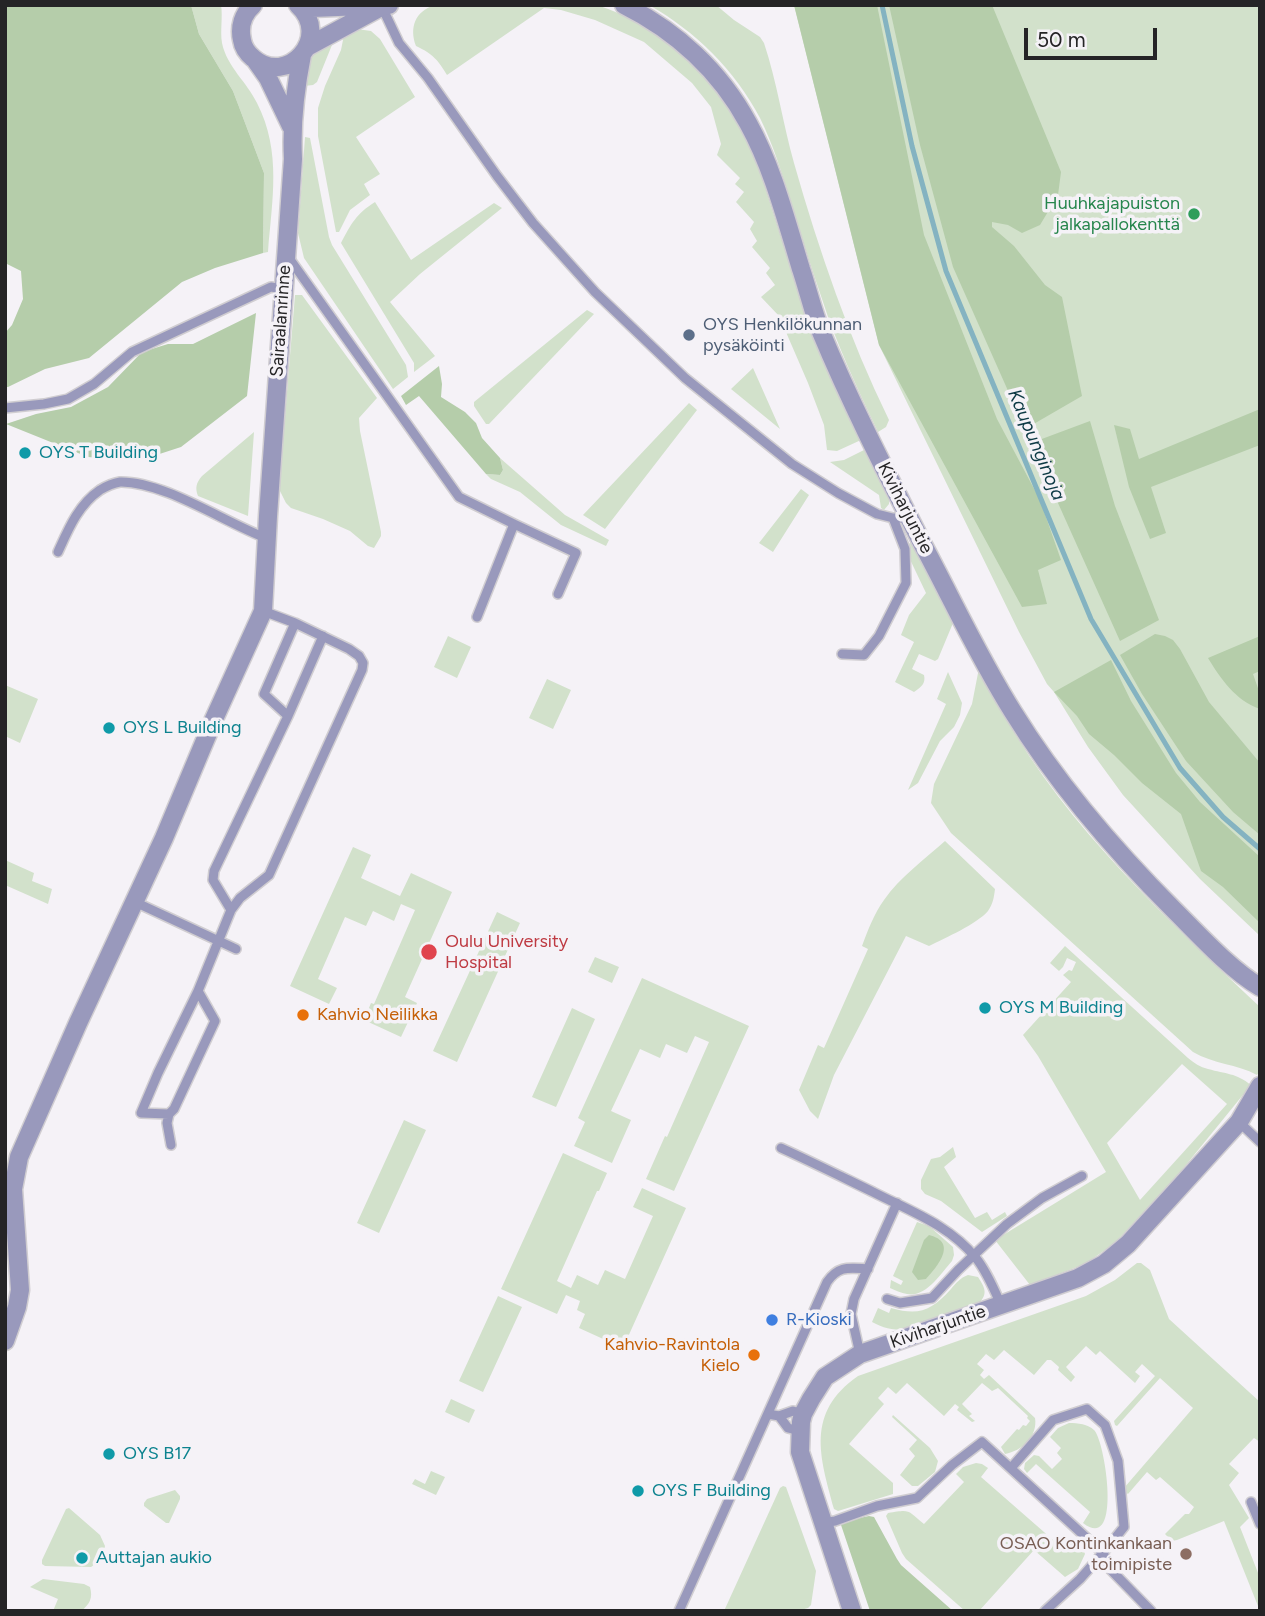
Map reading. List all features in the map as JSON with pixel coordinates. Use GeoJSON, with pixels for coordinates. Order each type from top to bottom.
{"type":"FeatureCollection","features":[{"type":"Feature","properties":{"kind":"street"},"geometry":{"type":"LineString","coordinates":[[300,5],[312,8],[385,6]]}},
{"type":"Feature","properties":{"kind":"street","name":"Sairaalanrinne"},"geometry":{"type":"LineString","coordinates":[[263,611],[293,159],[292,129],[295,93],[310,37],[308,18],[300,5]]}},
{"type":"Feature","properties":{"kind":"street","name":"Kiviharjuntie"},"geometry":{"type":"LineString","coordinates":[[624,5],[670,32],[700,58],[726,88],[749,123],[771,176],[820,330],[901,518],[1007,702],[1058,777],[1104,835],[1203,938],[1255,984],[1260,997]]}},
{"type":"Feature","properties":{"kind":"street"},"geometry":{"type":"LineString","coordinates":[[256,61],[275,67],[286,65],[295,61],[305,51],[385,6]]}},
{"type":"Feature","properties":{"kind":"street","name":"Sairaalanrinne"},"geometry":{"type":"LineString","coordinates":[[246,9],[241,27],[243,46],[268,78],[292,129]]}},
{"type":"Feature","properties":{"kind":"street"},"geometry":{"type":"LineString","coordinates":[[5,1341],[20,1290],[13,1189],[19,1157],[263,611]]}},
{"type":"Feature","properties":{"kind":"street"},"geometry":{"type":"LineString","coordinates":[[1238,1122],[1260,1086]]}},
{"type":"Feature","properties":{"kind":"street"},"geometry":{"type":"LineString","coordinates":[[1238,1122],[1260,1107]]}},
{"type":"Feature","properties":{"kind":"street","name":"Kiviharjuntie"},"geometry":{"type":"LineString","coordinates":[[802,1422],[825,1377],[860,1354],[1079,1278],[1104,1264],[1128,1244],[1238,1122]]}},
{"type":"Feature","properties":{"kind":"street"},"geometry":{"type":"LineString","coordinates":[[802,1422],[800,1452],[852,1611]]}},
{"type":"Feature","properties":{"kind":"lane"},"geometry":{"type":"LineString","coordinates":[[385,6],[399,43],[428,78],[527,217],[584,282],[685,378],[792,464],[877,514],[901,518],[906,583],[879,636],[864,655],[842,654]]}},
{"type":"Feature","properties":{"kind":"lane"},"geometry":{"type":"LineString","coordinates":[[286,253],[459,497],[576,553],[558,594]]}},
{"type":"Feature","properties":{"kind":"lane"},"geometry":{"type":"LineString","coordinates":[[5,408],[44,404],[68,398],[94,384],[132,352],[271,288],[283,289]]}},
{"type":"Feature","properties":{"kind":"lane"},"geometry":{"type":"LineString","coordinates":[[58,552],[73,519],[100,490],[117,482],[143,484],[169,493],[266,538]]}},
{"type":"Feature","properties":{"kind":"lane"},"geometry":{"type":"LineString","coordinates":[[477,617],[514,524]]}},
{"type":"Feature","properties":{"kind":"lane"},"geometry":{"type":"LineString","coordinates":[[169,1114],[141,1113],[232,911],[240,898],[269,875],[362,670],[363,663],[359,656],[323,636],[263,611]]}},
{"type":"Feature","properties":{"kind":"lane"},"geometry":{"type":"LineString","coordinates":[[288,716],[264,694],[295,623]]}},
{"type":"Feature","properties":{"kind":"lane"},"geometry":{"type":"LineString","coordinates":[[232,911],[213,880],[214,871],[323,636]]}},
{"type":"Feature","properties":{"kind":"lane"},"geometry":{"type":"LineString","coordinates":[[135,902],[236,949]]}},
{"type":"Feature","properties":{"kind":"lane"},"geometry":{"type":"LineString","coordinates":[[171,1145],[167,1123],[169,1114],[174,1109],[215,1021],[198,990]]}},
{"type":"Feature","properties":{"kind":"lane"},"geometry":{"type":"LineString","coordinates":[[1238,1122],[1260,1142]]}},
{"type":"Feature","properties":{"kind":"lane"},"geometry":{"type":"LineString","coordinates":[[781,1148],[897,1203],[950,1233],[985,1270],[1001,1305]]}},
{"type":"Feature","properties":{"kind":"lane"},"geometry":{"type":"LineString","coordinates":[[887,1298],[900,1303],[932,1298],[1007,1224],[1042,1198],[1082,1176]]}},
{"type":"Feature","properties":{"kind":"lane"},"geometry":{"type":"LineString","coordinates":[[860,1354],[851,1314],[854,1299],[897,1203]]}},
{"type":"Feature","properties":{"kind":"lane"},"geometry":{"type":"LineString","coordinates":[[679,1611],[827,1282],[834,1272],[845,1268],[868,1269]]}},
{"type":"Feature","properties":{"kind":"lane"},"geometry":{"type":"LineString","coordinates":[[1011,1468],[1054,1420],[1087,1409],[1105,1425],[1118,1461],[1124,1527],[1080,1579],[1045,1611]]}},
{"type":"Feature","properties":{"kind":"lane"},"geometry":{"type":"LineString","coordinates":[[768,1414],[779,1416],[793,1411],[802,1422],[788,1427],[779,1416]]}},
{"type":"Feature","properties":{"kind":"lane"},"geometry":{"type":"LineString","coordinates":[[822,1523],[877,1506],[917,1498],[952,1465],[982,1442],[1103,1553],[1110,1569],[1151,1611]]}},
{"type":"Feature","properties":{"kind":"lane"},"geometry":{"type":"LineString","coordinates":[[1251,1502],[1260,1524]]}},
{"type":"Feature","properties":{"kind":"green space"},"geometry":{"type":"Polygon","coordinates":[[[5,5],[191,5],[199,34],[233,91],[264,173],[263,253],[182,282],[89,358],[45,369],[8,387],[5,387],[5,333],[12,325],[23,299],[21,271],[5,263],[5,5]]]}},
{"type":"Feature","properties":{"kind":"green space"},"geometry":{"type":"Polygon","coordinates":[[[191,5],[221,5],[221,38],[225,52],[253,95],[265,121],[273,158],[268,252],[263,253],[264,173],[233,91],[199,34],[191,5]]]}},
{"type":"Feature","properties":{"kind":"green space"},"geometry":{"type":"Polygon","coordinates":[[[435,5],[597,5],[641,24],[698,68],[729,105],[750,145],[817,347],[861,440],[837,451],[827,450],[824,425],[808,383],[779,316],[761,297],[775,285],[766,273],[770,268],[752,247],[757,241],[750,229],[754,222],[736,202],[744,192],[735,184],[740,178],[717,155],[721,144],[711,107],[692,83],[644,42],[595,20],[544,8],[447,75],[434,58],[416,46],[414,39],[418,16],[435,5]]]}},
{"type":"Feature","properties":{"kind":"green space"},"geometry":{"type":"Polygon","coordinates":[[[649,5],[716,5],[760,37],[764,43],[794,163],[824,261],[861,358],[889,420],[886,427],[878,432],[834,332],[777,159],[760,118],[739,84],[712,53],[682,27],[649,5]]]}},
{"type":"Feature","properties":{"kind":"green space"},"geometry":{"type":"Polygon","coordinates":[[[794,5],[1260,5],[1260,936],[1200,879],[1123,795],[1047,684],[1019,632],[879,345],[794,5]]]}},
{"type":"Feature","properties":{"kind":"green space"},"geometry":{"type":"Polygon","coordinates":[[[794,5],[877,5],[924,235],[997,419],[1040,500],[1061,560],[1038,570],[1047,604],[1022,607],[879,345],[794,5]]]}},
{"type":"Feature","properties":{"kind":"green space"},"geometry":{"type":"Polygon","coordinates":[[[889,5],[992,5],[1061,172],[1058,195],[1040,225],[1022,233],[1008,225],[992,222],[992,227],[1014,246],[1045,285],[1062,297],[1082,396],[1025,429],[953,267],[920,145],[889,5]]]}},
{"type":"Feature","properties":{"kind":"green space"},"geometry":{"type":"Polygon","coordinates":[[[357,29],[371,31],[380,39],[415,97],[356,137],[380,174],[364,184],[370,195],[350,210],[339,232],[336,232],[318,136],[318,108],[341,50],[344,35],[357,29]]]}},
{"type":"Feature","properties":{"kind":"green space"},"geometry":{"type":"Polygon","coordinates":[[[334,40],[317,82],[304,86],[312,58],[319,49],[334,40]]]}},
{"type":"Feature","properties":{"kind":"green space"},"geometry":{"type":"Polygon","coordinates":[[[305,137],[310,138],[332,245],[406,365],[408,377],[393,389],[304,258],[298,233],[305,137]]]}},
{"type":"Feature","properties":{"kind":"green space"},"geometry":{"type":"Polygon","coordinates":[[[375,202],[411,260],[494,203],[502,208],[420,274],[390,302],[435,356],[414,372],[414,363],[341,243],[355,220],[375,202]]]}},
{"type":"Feature","properties":{"kind":"green space"},"geometry":{"type":"Polygon","coordinates":[[[295,295],[302,295],[377,398],[359,418],[381,532],[374,548],[350,531],[291,508],[279,489],[295,295]]]}},
{"type":"Feature","properties":{"kind":"green space"},"geometry":{"type":"Polygon","coordinates":[[[587,310],[594,314],[489,424],[486,424],[474,402],[587,310]]]}},
{"type":"Feature","properties":{"kind":"green space"},"geometry":{"type":"Polygon","coordinates":[[[256,313],[247,396],[181,447],[138,461],[88,457],[6,424],[71,407],[108,387],[142,352],[168,344],[193,344],[256,313]]]}},
{"type":"Feature","properties":{"kind":"green space"},"geometry":{"type":"Polygon","coordinates":[[[439,366],[441,397],[465,412],[476,423],[482,438],[500,458],[503,470],[500,475],[486,474],[419,396],[406,405],[401,396],[439,366]]]}},
{"type":"Feature","properties":{"kind":"green space"},"geometry":{"type":"Polygon","coordinates":[[[753,368],[780,429],[731,389],[753,368]]]}},
{"type":"Feature","properties":{"kind":"green space"},"geometry":{"type":"Polygon","coordinates":[[[689,403],[697,410],[605,529],[583,515],[689,403]]]}},
{"type":"Feature","properties":{"kind":"green space"},"geometry":{"type":"Polygon","coordinates":[[[1260,409],[1260,445],[1151,487],[1166,533],[1150,539],[1129,487],[1114,425],[1130,429],[1139,459],[1260,409]]]}},
{"type":"Feature","properties":{"kind":"green space"},"geometry":{"type":"Polygon","coordinates":[[[1090,421],[1115,506],[1159,620],[1120,641],[1031,443],[1090,421]]]}},
{"type":"Feature","properties":{"kind":"green space"},"geometry":{"type":"Polygon","coordinates":[[[254,432],[248,516],[198,496],[198,481],[202,476],[254,432]]]}},
{"type":"Feature","properties":{"kind":"green space"},"geometry":{"type":"Polygon","coordinates":[[[864,450],[889,497],[889,504],[884,510],[881,508],[879,495],[830,462],[844,460],[864,450]]]}},
{"type":"Feature","properties":{"kind":"green space"},"geometry":{"type":"Polygon","coordinates":[[[500,458],[565,515],[609,540],[606,546],[561,525],[520,492],[491,479],[486,474],[500,475],[503,470],[500,458]]]}},
{"type":"Feature","properties":{"kind":"green space"},"geometry":{"type":"Polygon","coordinates":[[[801,489],[809,495],[773,552],[759,543],[801,489]]]}},
{"type":"Feature","properties":{"kind":"green space"},"geometry":{"type":"Polygon","coordinates":[[[911,543],[953,623],[938,659],[935,661],[919,654],[912,669],[924,675],[924,681],[914,692],[895,682],[914,642],[901,635],[909,615],[926,593],[905,549],[907,544],[911,543]]]}},
{"type":"Feature","properties":{"kind":"green space"},"geometry":{"type":"Polygon","coordinates":[[[1155,634],[1173,640],[1209,702],[1260,763],[1260,835],[1233,812],[1186,761],[1120,655],[1155,634]]]}},
{"type":"Feature","properties":{"kind":"green space"},"geometry":{"type":"Polygon","coordinates":[[[448,636],[471,647],[457,678],[434,667],[448,636]]]}},
{"type":"Feature","properties":{"kind":"green space"},"geometry":{"type":"Polygon","coordinates":[[[1260,636],[1260,671],[1253,674],[1260,694],[1260,709],[1236,695],[1208,658],[1260,636]]]}},
{"type":"Feature","properties":{"kind":"green space"},"geometry":{"type":"Polygon","coordinates":[[[1111,660],[1131,701],[1176,773],[1200,802],[1260,857],[1260,923],[1223,887],[1201,871],[1181,814],[1142,783],[1089,734],[1077,716],[1054,692],[1111,660]]]}},
{"type":"Feature","properties":{"kind":"green space"},"geometry":{"type":"Polygon","coordinates":[[[979,668],[990,692],[1029,756],[1088,833],[1155,905],[1260,1007],[1260,1071],[1257,1075],[1193,1052],[951,833],[931,803],[934,784],[972,704],[979,668]]]}},
{"type":"Feature","properties":{"kind":"green space"},"geometry":{"type":"Polygon","coordinates":[[[948,672],[962,703],[960,715],[954,727],[940,741],[918,783],[908,790],[946,704],[937,699],[948,672]]]}},
{"type":"Feature","properties":{"kind":"green space"},"geometry":{"type":"Polygon","coordinates":[[[547,679],[571,690],[553,729],[529,718],[547,679]]]}},
{"type":"Feature","properties":{"kind":"green space"},"geometry":{"type":"Polygon","coordinates":[[[5,685],[38,699],[20,743],[5,736],[5,685]]]}},
{"type":"Feature","properties":{"kind":"green space"},"geometry":{"type":"Polygon","coordinates":[[[945,841],[995,889],[991,906],[976,921],[929,946],[906,936],[834,1075],[818,1119],[810,1111],[799,1090],[818,1045],[824,1048],[868,949],[862,946],[877,911],[897,884],[945,841]]]}},
{"type":"Feature","properties":{"kind":"green space"},"geometry":{"type":"Polygon","coordinates":[[[353,847],[371,855],[361,878],[400,896],[411,873],[452,892],[405,997],[417,1003],[401,1037],[364,1020],[371,1003],[374,1004],[415,910],[401,904],[394,921],[373,911],[366,926],[345,917],[318,979],[337,988],[329,1004],[290,986],[353,847]]]}},
{"type":"Feature","properties":{"kind":"green space"},"geometry":{"type":"Polygon","coordinates":[[[5,860],[34,873],[32,881],[52,889],[48,904],[5,885],[5,860]]]}},
{"type":"Feature","properties":{"kind":"green space"},"geometry":{"type":"Polygon","coordinates":[[[497,912],[520,923],[457,1062],[433,1051],[497,912]]]}},
{"type":"Feature","properties":{"kind":"green space"},"geometry":{"type":"Polygon","coordinates":[[[1065,946],[1193,1062],[1236,1076],[1251,1085],[1177,1176],[1115,1243],[1085,1264],[1030,1285],[995,1240],[1106,1172],[1023,1035],[1071,982],[1063,975],[1069,970],[1072,971],[1076,962],[1067,958],[1059,971],[1050,963],[1065,946]],[[1182,1064],[1107,1143],[1140,1200],[1227,1104],[1182,1064]]]}},
{"type":"Feature","properties":{"kind":"green space"},"geometry":{"type":"Polygon","coordinates":[[[595,957],[619,967],[612,983],[588,972],[595,957]]]}},
{"type":"Feature","properties":{"kind":"green space"},"geometry":{"type":"Polygon","coordinates":[[[642,978],[749,1026],[674,1191],[646,1179],[709,1042],[695,1036],[687,1053],[666,1044],[660,1058],[640,1049],[611,1111],[631,1120],[612,1163],[574,1146],[585,1122],[578,1118],[642,978]]]}},
{"type":"Feature","properties":{"kind":"green space"},"geometry":{"type":"Polygon","coordinates":[[[572,1008],[595,1019],[556,1107],[532,1097],[572,1008]]]}},
{"type":"Feature","properties":{"kind":"green space"},"geometry":{"type":"Polygon","coordinates":[[[404,1120],[426,1130],[379,1233],[357,1223],[404,1120]]]}},
{"type":"Feature","properties":{"kind":"green space"},"geometry":{"type":"Polygon","coordinates":[[[953,1147],[956,1157],[944,1167],[975,1218],[987,1212],[992,1220],[1005,1212],[1007,1216],[982,1232],[921,1189],[921,1180],[931,1159],[940,1157],[953,1147]]]}},
{"type":"Feature","properties":{"kind":"green space"},"geometry":{"type":"Polygon","coordinates":[[[563,1153],[607,1173],[557,1281],[571,1288],[577,1275],[598,1285],[605,1270],[625,1279],[653,1216],[633,1207],[642,1188],[686,1208],[623,1348],[579,1328],[585,1314],[577,1310],[580,1301],[566,1295],[557,1314],[501,1289],[563,1153]]]}},
{"type":"Feature","properties":{"kind":"green space"},"geometry":{"type":"Polygon","coordinates":[[[917,1222],[929,1226],[953,1247],[954,1255],[952,1261],[927,1288],[907,1294],[890,1288],[891,1280],[901,1285],[903,1281],[893,1276],[917,1222]]]}},
{"type":"Feature","properties":{"kind":"green space"},"geometry":{"type":"Polygon","coordinates":[[[929,1235],[938,1238],[942,1243],[943,1255],[926,1279],[918,1280],[912,1272],[924,1240],[929,1235]]]}},
{"type":"Feature","properties":{"kind":"green space"},"geometry":{"type":"Polygon","coordinates":[[[1137,1263],[1150,1270],[1169,1319],[1260,1402],[1260,1442],[1254,1438],[1229,1464],[1239,1473],[1229,1485],[1249,1518],[1240,1527],[1260,1578],[1260,1611],[1224,1521],[1172,1541],[1165,1534],[1194,1507],[1160,1477],[1156,1480],[1147,1472],[1128,1494],[1124,1491],[1193,1408],[1160,1378],[1117,1426],[1115,1425],[1114,1421],[1155,1376],[1142,1364],[1135,1372],[1140,1376],[1135,1383],[1100,1351],[1096,1355],[1086,1346],[1066,1367],[1075,1377],[1071,1382],[1051,1360],[1047,1360],[1034,1375],[1004,1350],[994,1360],[986,1354],[977,1364],[984,1370],[980,1375],[984,1379],[989,1375],[1035,1418],[1034,1431],[1028,1442],[1005,1454],[1001,1447],[1017,1429],[1026,1426],[1030,1421],[998,1388],[992,1391],[982,1383],[962,1404],[972,1414],[969,1416],[975,1421],[972,1422],[957,1410],[959,1407],[955,1404],[944,1416],[907,1383],[896,1394],[888,1387],[878,1398],[884,1404],[849,1444],[893,1483],[893,1494],[838,1511],[834,1509],[821,1454],[823,1421],[841,1390],[858,1376],[1086,1296],[1115,1280],[1137,1263]]]}},
{"type":"Feature","properties":{"kind":"green space"},"geometry":{"type":"Polygon","coordinates":[[[968,1275],[978,1277],[984,1288],[983,1298],[977,1305],[904,1330],[872,1322],[878,1308],[889,1313],[891,1308],[909,1312],[931,1307],[968,1275]]]}},
{"type":"Feature","properties":{"kind":"green space"},"geometry":{"type":"Polygon","coordinates":[[[498,1296],[522,1307],[483,1392],[459,1381],[498,1296]]]}},
{"type":"Feature","properties":{"kind":"green space"},"geometry":{"type":"Polygon","coordinates":[[[451,1399],[475,1410],[469,1423],[445,1412],[451,1399]]]}},
{"type":"Feature","properties":{"kind":"green space"},"geometry":{"type":"Polygon","coordinates":[[[893,1415],[930,1448],[938,1461],[935,1472],[918,1486],[912,1486],[900,1475],[915,1456],[909,1449],[917,1440],[892,1417],[893,1415]]]}},
{"type":"Feature","properties":{"kind":"green space"},"geometry":{"type":"Polygon","coordinates":[[[1069,1423],[1083,1424],[1094,1430],[1103,1453],[1108,1492],[1107,1510],[1103,1523],[1095,1528],[1083,1523],[1090,1512],[1036,1464],[1027,1473],[1024,1469],[1025,1463],[1034,1455],[1039,1456],[1052,1469],[1062,1459],[1057,1453],[1061,1448],[1050,1437],[1058,1428],[1069,1423]]]}},
{"type":"Feature","properties":{"kind":"green space"},"geometry":{"type":"Polygon","coordinates":[[[976,1463],[988,1468],[981,1477],[1060,1546],[1072,1537],[1085,1554],[1078,1569],[1065,1577],[1034,1550],[979,1611],[965,1611],[906,1559],[886,1516],[888,1513],[905,1511],[924,1524],[964,1482],[956,1474],[963,1467],[976,1463]]]}},
{"type":"Feature","properties":{"kind":"green space"},"geometry":{"type":"Polygon","coordinates":[[[431,1471],[445,1477],[436,1495],[412,1484],[415,1479],[425,1484],[431,1471]]]}},
{"type":"Feature","properties":{"kind":"green space"},"geometry":{"type":"Polygon","coordinates":[[[786,1487],[816,1571],[811,1605],[797,1611],[724,1611],[780,1488],[786,1487]]]}},
{"type":"Feature","properties":{"kind":"green space"},"geometry":{"type":"Polygon","coordinates":[[[175,1490],[180,1499],[169,1523],[144,1506],[147,1499],[175,1490]]]}},
{"type":"Feature","properties":{"kind":"green space"},"geometry":{"type":"Polygon","coordinates":[[[69,1508],[100,1535],[105,1546],[103,1555],[91,1567],[42,1564],[66,1509],[69,1508]]]}},
{"type":"Feature","properties":{"kind":"green space"},"geometry":{"type":"Polygon","coordinates":[[[874,1517],[901,1565],[953,1611],[870,1611],[840,1522],[874,1517]]]}},
{"type":"Feature","properties":{"kind":"green space"},"geometry":{"type":"Polygon","coordinates":[[[43,1579],[90,1587],[87,1606],[81,1611],[53,1611],[58,1599],[30,1587],[43,1579]]]}},
{"type":"Feature","properties":{"kind":"waterway","name":"Kaupunginoja"},"geometry":{"type":"LineString","coordinates":[[882,5],[912,146],[946,271],[1091,619],[1180,768],[1223,817],[1260,849]]}},
{"type":"Feature","properties":{"kind":"place","name":"Huuhkajapuiston jalkapallokenttä"},"geometry":{"type":"Point","coordinates":[1194,214]}},
{"type":"Feature","properties":{"kind":"place","name":"OYS Henkilökunnan pysäköinti"},"geometry":{"type":"Point","coordinates":[689,335]}},
{"type":"Feature","properties":{"kind":"place","name":"OYS T Building"},"geometry":{"type":"Point","coordinates":[25,453]}},
{"type":"Feature","properties":{"kind":"place","name":"OYS L Building"},"geometry":{"type":"Point","coordinates":[109,728]}},
{"type":"Feature","properties":{"kind":"place","name":"Oulu University Hospital"},"geometry":{"type":"Point","coordinates":[429,952]}},
{"type":"Feature","properties":{"kind":"place","name":"OYS M Building"},"geometry":{"type":"Point","coordinates":[985,1008]}},
{"type":"Feature","properties":{"kind":"place","name":"Kahvio Neilikka"},"geometry":{"type":"Point","coordinates":[303,1015]}},
{"type":"Feature","properties":{"kind":"place","name":"R-Kioski"},"geometry":{"type":"Point","coordinates":[772,1320]}},
{"type":"Feature","properties":{"kind":"place","name":"Kahvio-Ravintola Kielo"},"geometry":{"type":"Point","coordinates":[754,1355]}},
{"type":"Feature","properties":{"kind":"place","name":"OYS B17"},"geometry":{"type":"Point","coordinates":[109,1454]}},
{"type":"Feature","properties":{"kind":"place","name":"OYS F Building"},"geometry":{"type":"Point","coordinates":[638,1491]}},
{"type":"Feature","properties":{"kind":"place","name":"OSAO Kontinkankaan toimipiste"},"geometry":{"type":"Point","coordinates":[1186,1554]}},
{"type":"Feature","properties":{"kind":"place","name":"Auttajan aukio"},"geometry":{"type":"Point","coordinates":[82,1558]}}]}
